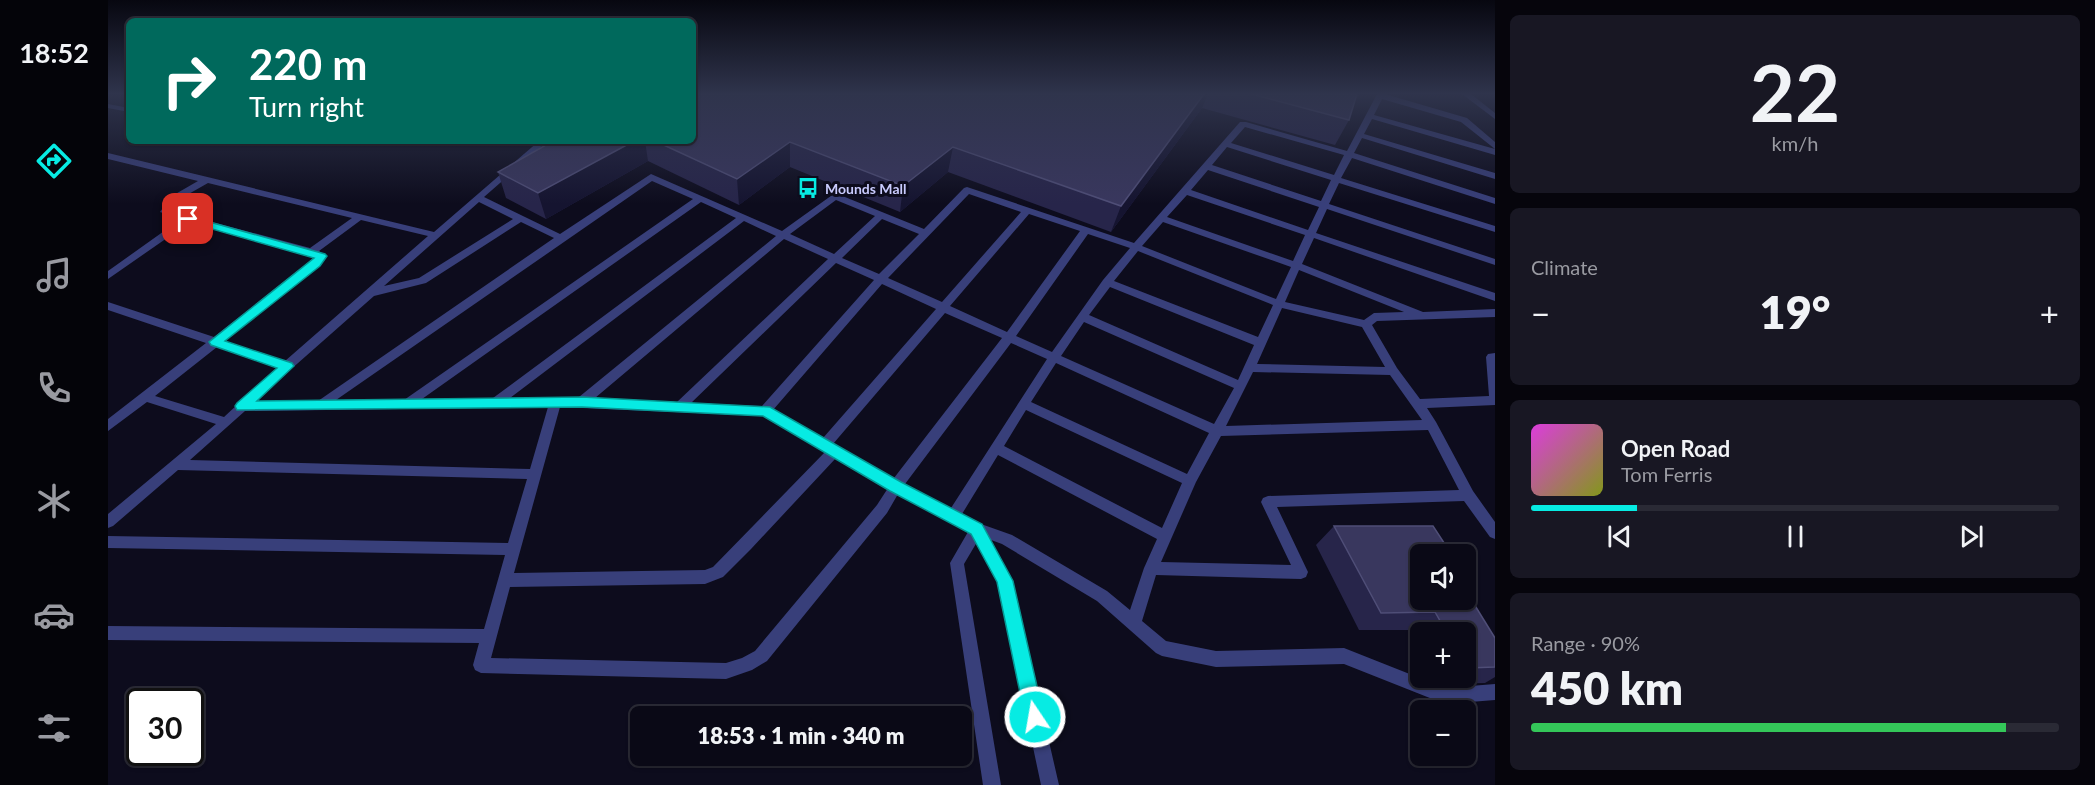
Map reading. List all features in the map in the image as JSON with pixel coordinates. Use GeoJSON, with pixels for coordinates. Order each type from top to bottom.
{"type":"FeatureCollection","features":[{"type":"Feature","properties":{"kind":"street"},"geometry":{"type":"LineString","coordinates":[[953,517],[1054,357],[1107,282],[1237,131]]}},
{"type":"Feature","properties":{"kind":"street"},"geometry":{"type":"LineString","coordinates":[[1266,131],[1349,154],[1495,201]]}},
{"type":"Feature","properties":{"kind":"street"},"geometry":{"type":"LineString","coordinates":[[1133,624],[1151,568],[1190,481],[1241,386],[1336,179],[1362,131]]}},
{"type":"Feature","properties":{"kind":"street"},"geometry":{"type":"LineString","coordinates":[[1421,131],[1495,152]]}},
{"type":"Feature","properties":{"kind":"street"},"geometry":{"type":"LineString","coordinates":[[1477,131],[1495,146]]}},
{"type":"Feature","properties":{"kind":"street"},"geometry":{"type":"LineString","coordinates":[[1359,135],[1495,176]]}},
{"type":"Feature","properties":{"kind":"street"},"geometry":{"type":"LineString","coordinates":[[108,522],[226,422],[541,144]]}},
{"type":"Feature","properties":{"kind":"street"},"geometry":{"type":"LineString","coordinates":[[1225,144],[1495,229]]}},
{"type":"Feature","properties":{"kind":"street"},"geometry":{"type":"LineString","coordinates":[[108,156],[435,235]]}},
{"type":"Feature","properties":{"kind":"street"},"geometry":{"type":"LineString","coordinates":[[1206,166],[1323,207],[1495,262]]}},
{"type":"Feature","properties":{"kind":"street"},"geometry":{"type":"LineString","coordinates":[[319,406],[651,177],[1217,431],[1432,425]]}},
{"type":"Feature","properties":{"kind":"street"},"geometry":{"type":"LineString","coordinates":[[108,426],[315,264],[321,256],[165,212],[175,198],[206,180]]}},
{"type":"Feature","properties":{"kind":"street"},"geometry":{"type":"LineString","coordinates":[[765,411],[881,279],[967,190],[1136,247],[1278,304],[1366,324],[1393,371],[1432,425],[1468,495],[1495,533]]}},
{"type":"Feature","properties":{"kind":"street"},"geometry":{"type":"LineString","coordinates":[[1185,190],[1495,297]]}},
{"type":"Feature","properties":{"kind":"street"},"geometry":{"type":"LineString","coordinates":[[582,402],[783,235],[835,196],[926,233]]}},
{"type":"Feature","properties":{"kind":"street"},"geometry":{"type":"LineString","coordinates":[[478,198],[561,238]]}},
{"type":"Feature","properties":{"kind":"street"},"geometry":{"type":"LineString","coordinates":[[405,405],[699,199]]}},
{"type":"Feature","properties":{"kind":"street"},"geometry":{"type":"LineString","coordinates":[[505,580],[705,577],[718,572],[746,545],[830,447],[1027,211]]}},
{"type":"Feature","properties":{"kind":"street"},"geometry":{"type":"LineString","coordinates":[[681,405],[833,258],[881,215]]}},
{"type":"Feature","properties":{"kind":"street"},"geometry":{"type":"LineString","coordinates":[[312,252],[359,217]]}},
{"type":"Feature","properties":{"kind":"street"},"geometry":{"type":"LineString","coordinates":[[497,402],[742,218]]}},
{"type":"Feature","properties":{"kind":"street"},"geometry":{"type":"LineString","coordinates":[[1161,218],[1296,265],[1423,315]]}},
{"type":"Feature","properties":{"kind":"street"},"geometry":{"type":"LineString","coordinates":[[108,276],[188,219]]}},
{"type":"Feature","properties":{"kind":"street"},"geometry":{"type":"LineString","coordinates":[[369,294],[422,281],[519,219]]}},
{"type":"Feature","properties":{"kind":"street"},"geometry":{"type":"LineString","coordinates":[[555,402],[481,665],[726,671],[746,665],[761,656],[882,509],[896,486],[1009,337],[1085,231]]}},
{"type":"Feature","properties":{"kind":"street"},"geometry":{"type":"LineString","coordinates":[[1107,282],[1261,343]]}},
{"type":"Feature","properties":{"kind":"street"},"geometry":{"type":"LineString","coordinates":[[108,306],[287,366]]}},
{"type":"Feature","properties":{"kind":"street"},"geometry":{"type":"LineString","coordinates":[[1366,324],[1374,317],[1495,313]]}},
{"type":"Feature","properties":{"kind":"street"},"geometry":{"type":"LineString","coordinates":[[1083,317],[1241,386]]}},
{"type":"Feature","properties":{"kind":"street"},"geometry":{"type":"LineString","coordinates":[[1417,404],[1495,400],[1492,357],[1495,357]]}},
{"type":"Feature","properties":{"kind":"street"},"geometry":{"type":"LineString","coordinates":[[1249,368],[1393,371]]}},
{"type":"Feature","properties":{"kind":"street"},"geometry":{"type":"LineString","coordinates":[[144,397],[226,422]]}},
{"type":"Feature","properties":{"kind":"street"},"geometry":{"type":"LineString","coordinates":[[242,406],[582,402],[681,405],[765,411],[953,517],[977,529],[1007,539],[1092,591],[1162,648],[1216,660],[1344,656],[1445,696],[1495,692]]}},
{"type":"Feature","properties":{"kind":"street"},"geometry":{"type":"LineString","coordinates":[[1025,404],[1190,481]]}},
{"type":"Feature","properties":{"kind":"street"},"geometry":{"type":"LineString","coordinates":[[996,448],[1165,536]]}},
{"type":"Feature","properties":{"kind":"street"},"geometry":{"type":"LineString","coordinates":[[175,465],[535,474]]}},
{"type":"Feature","properties":{"kind":"street"},"geometry":{"type":"LineString","coordinates":[[1151,568],[1301,572],[1268,502],[1468,495]]}},
{"type":"Feature","properties":{"kind":"street"},"geometry":{"type":"LineString","coordinates":[[977,529],[957,563],[992,785]]}},
{"type":"Feature","properties":{"kind":"street"},"geometry":{"type":"LineString","coordinates":[[977,529],[1005,581],[1050,785]]}},
{"type":"Feature","properties":{"kind":"street"},"geometry":{"type":"LineString","coordinates":[[108,542],[514,549]]}},
{"type":"Feature","properties":{"kind":"street"},"geometry":{"type":"LineString","coordinates":[[108,633],[489,636]]}},
{"type":"Feature","properties":{"kind":"building"},"geometry":{"type":"Polygon","coordinates":[[[696,131],[1177,131],[1121,206],[953,147],[903,186],[790,142],[737,179],[661,144],[696,144],[696,131]]]}},
{"type":"Feature","properties":{"kind":"building"},"geometry":{"type":"Polygon","coordinates":[[[548,144],[628,144],[538,193],[498,172],[548,144]]]}},
{"type":"Feature","properties":{"kind":"building"},"geometry":{"type":"Polygon","coordinates":[[[1334,526],[1433,526],[1445,544],[1410,544],[1410,610],[1476,610],[1476,607],[1495,638],[1495,667],[1476,668],[1476,622],[1441,622],[1435,612],[1381,613],[1334,526]]]}},
{"type":"Feature","properties":{"kind":"place","name":"Mounds Mall"},"geometry":{"type":"Point","coordinates":[808,188]}},
{"type":"Feature","properties":{"kind":"route"},"geometry":{"type":"LineString","coordinates":[[188,219],[321,256],[315,264],[215,342],[287,366],[242,406],[582,402],[681,405],[765,411],[896,486],[977,529],[1005,581],[1035,717]]}}]}
